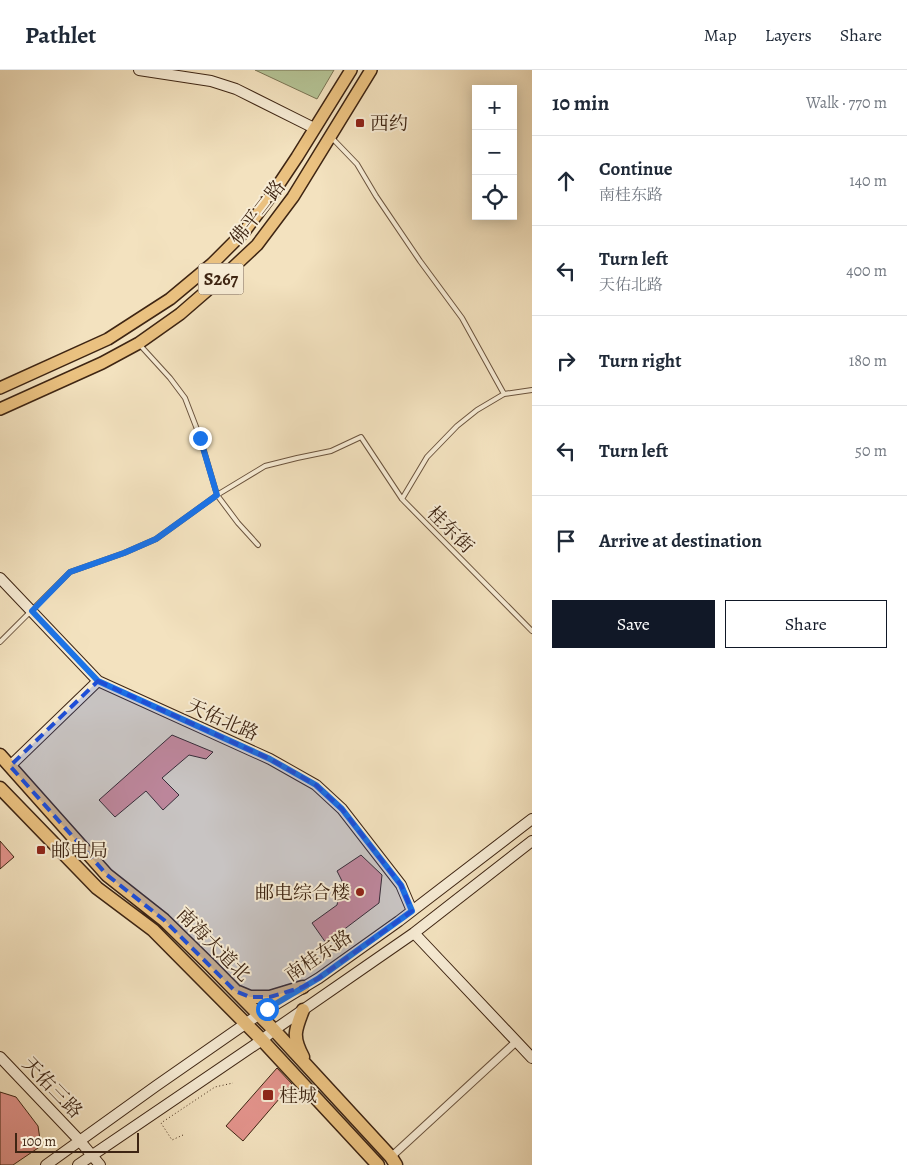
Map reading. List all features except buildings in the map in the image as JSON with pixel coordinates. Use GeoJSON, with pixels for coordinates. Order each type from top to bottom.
{"type":"FeatureCollection","features":[{"type":"Feature","properties":{"kind":"highway","name":"南海大道北"},"geometry":{"type":"LineString","coordinates":[[0,755],[107,875],[164,920],[210,965],[274,1030],[393,1161]]}},
{"type":"Feature","properties":{"kind":"highway","name":"南海大道北"},"geometry":{"type":"LineString","coordinates":[[0,788],[97,888],[152,930],[262,1040],[378,1165]]}},
{"type":"Feature","properties":{"kind":"highway"},"geometry":{"type":"LineString","coordinates":[[236,991],[250,997],[270,997],[303,987]]}},
{"type":"Feature","properties":{"kind":"highway"},"geometry":{"type":"LineString","coordinates":[[303,1010],[296,1026],[295,1038],[302,1055],[314,1074]]}},
{"type":"Feature","properties":{"kind":"main road"},"geometry":{"type":"LineString","coordinates":[[139,70],[211,81],[236,89],[314,128]]}},
{"type":"Feature","properties":{"kind":"main road","name":"佛平二路"},"geometry":{"type":"LineString","coordinates":[[0,388],[108,339],[170,299],[212,264],[244,232],[287,172],[351,70]]}},
{"type":"Feature","properties":{"kind":"main road","name":"佛平二路"},"geometry":{"type":"LineString","coordinates":[[0,409],[102,363],[139,343],[180,314],[226,275],[257,245],[293,197],[371,70]]}},
{"type":"Feature","properties":{"kind":"main road","name":"天佑北路"},"geometry":{"type":"LineString","coordinates":[[0,578],[98,681],[270,759],[316,785],[342,809],[401,885],[412,911]]}},
{"type":"Feature","properties":{"kind":"main road"},"geometry":{"type":"LineString","coordinates":[[10,766],[98,681]]}},
{"type":"Feature","properties":{"kind":"main road","name":"南桂东路"},"geometry":{"type":"LineString","coordinates":[[46,1165],[258,1015],[319,978],[412,911],[532,819]]}},
{"type":"Feature","properties":{"kind":"main road","name":"南桂东路"},"geometry":{"type":"LineString","coordinates":[[78,1165],[262,1040],[414,933],[532,841]]}},
{"type":"Feature","properties":{"kind":"main road"},"geometry":{"type":"LineString","coordinates":[[414,933],[532,1058]]}},
{"type":"Feature","properties":{"kind":"main road","name":"天佑三路"},"geometry":{"type":"LineString","coordinates":[[0,1057],[80,1140],[100,1165]]}},
{"type":"Feature","properties":{"kind":"street"},"geometry":{"type":"LineString","coordinates":[[393,1161],[517,1042]]}},
{"type":"Feature","properties":{"kind":"lane"},"geometry":{"type":"LineString","coordinates":[[330,137],[357,164],[420,262],[462,318],[504,394]]}},
{"type":"Feature","properties":{"kind":"lane"},"geometry":{"type":"LineString","coordinates":[[139,343],[185,398],[200,438],[217,495],[238,523],[258,545]]}},
{"type":"Feature","properties":{"kind":"lane"},"geometry":{"type":"LineString","coordinates":[[402,499],[427,457],[457,426],[477,410],[504,394],[532,390]]}},
{"type":"Feature","properties":{"kind":"lane","name":"桂东街"},"geometry":{"type":"LineString","coordinates":[[217,495],[265,466],[331,451],[361,437],[402,499],[532,631]]}},
{"type":"Feature","properties":{"kind":"lane"},"geometry":{"type":"LineString","coordinates":[[0,642],[70,572],[124,553],[156,539],[217,495]]}},
{"type":"Feature","properties":{"kind":"path"},"geometry":{"type":"LineString","coordinates":[[184,1135],[172,1140],[161,1123],[215,1087],[233,1083]]}},
{"type":"Feature","properties":{"kind":"highlighted area"},"geometry":{"type":"Polygon","coordinates":[[[98,681],[270,759],[316,785],[342,809],[401,885],[412,911],[319,978],[303,987],[270,997],[250,997],[235,991],[164,920],[107,875],[10,766],[98,681]]]}},
{"type":"Feature","properties":{"kind":"green space"},"geometry":{"type":"Polygon","coordinates":[[[255,70],[334,70],[317,99],[255,70]]]}},
{"type":"Feature","properties":{"kind":"place","name":"西约"},"geometry":{"type":"Point","coordinates":[360,123]}},
{"type":"Feature","properties":{"kind":"place","name":"邮电局"},"geometry":{"type":"Point","coordinates":[41,850]}},
{"type":"Feature","properties":{"kind":"place","name":"邮电综合楼"},"geometry":{"type":"Point","coordinates":[360,892]}},
{"type":"Feature","properties":{"kind":"place","name":"桂城"},"geometry":{"type":"Point","coordinates":[268,1095]}},
{"type":"Feature","properties":{"kind":"route"},"geometry":{"type":"LineString","coordinates":[[200,438],[217,495],[156,539],[124,553],[70,572],[32,611],[98,681],[270,759],[316,785],[342,809],[401,885],[412,911],[319,978],[267,1009]]}}]}
